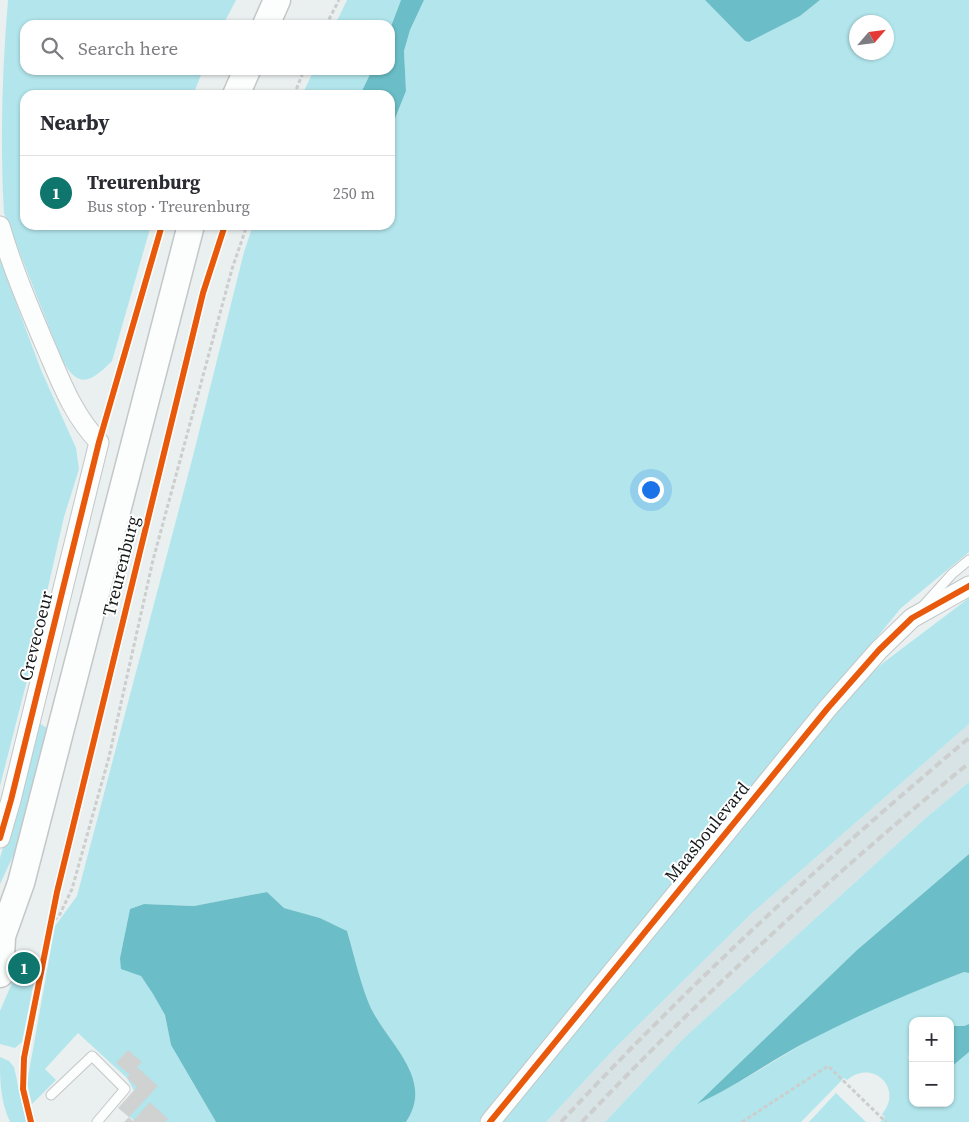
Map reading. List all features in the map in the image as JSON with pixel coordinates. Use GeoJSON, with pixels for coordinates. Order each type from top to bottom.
{"type":"FeatureCollection","features":[{"type":"Feature","properties":{"kind":"main road"},"geometry":{"type":"LineString","coordinates":[[268,20],[277,0]]}},
{"type":"Feature","properties":{"kind":"main road"},"geometry":{"type":"LineString","coordinates":[[238,90],[245,75]]}},
{"type":"Feature","properties":{"kind":"main road","name":"Treurenburg"},"geometry":{"type":"LineString","coordinates":[[0,974],[1,940],[21,883],[190,230]]}},
{"type":"Feature","properties":{"kind":"street","name":"Crevecoeur"},"geometry":{"type":"LineString","coordinates":[[0,226],[12,267],[77,416],[99,442],[0,838]]}},
{"type":"Feature","properties":{"kind":"street","name":"Maasboulevard"},"geometry":{"type":"LineString","coordinates":[[490,1122],[827,709],[879,650],[912,618],[969,586]]}},
{"type":"Feature","properties":{"kind":"lane"},"geometry":{"type":"LineString","coordinates":[[912,618],[952,574],[969,560]]}},
{"type":"Feature","properties":{"kind":"lane"},"geometry":{"type":"LineString","coordinates":[[51,1096],[92,1056],[125,1090],[97,1122]]}},
{"type":"Feature","properties":{"kind":"path"},"geometry":{"type":"LineString","coordinates":[[329,20],[340,0]]}},
{"type":"Feature","properties":{"kind":"path"},"geometry":{"type":"LineString","coordinates":[[296,90],[302,75]]}},
{"type":"Feature","properties":{"kind":"path"},"geometry":{"type":"LineString","coordinates":[[50,925],[60,914],[72,889],[109,757],[154,560],[230,279],[245,230]]}},
{"type":"Feature","properties":{"kind":"path"},"geometry":{"type":"LineString","coordinates":[[49,934],[54,908]]}},
{"type":"Feature","properties":{"kind":"path"},"geometry":{"type":"LineString","coordinates":[[742,1122],[828,1066],[886,1122]]}},
{"type":"Feature","properties":{"kind":"shaded area"},"geometry":{"type":"Polygon","coordinates":[[[8,0],[236,0],[226,20],[20,20],[20,75],[201,75],[195,90],[20,90],[20,230],[150,230],[112,361],[98,374],[86,380],[74,376],[62,360],[4,213],[2,107],[8,0]]]}},
{"type":"Feature","properties":{"kind":"shaded area"},"geometry":{"type":"Polygon","coordinates":[[[347,0],[401,0],[393,20],[337,20],[347,0]]]}},
{"type":"Feature","properties":{"kind":"shaded area"},"geometry":{"type":"Polygon","coordinates":[[[401,0],[424,0],[410,30],[404,51],[406,91],[395,118],[395,90],[362,90],[370,75],[395,75],[395,20],[393,20],[401,0]]]}},
{"type":"Feature","properties":{"kind":"shaded area"},"geometry":{"type":"Polygon","coordinates":[[[424,0],[705,0],[745,41],[749,42],[800,16],[820,0],[969,0],[969,552],[901,608],[480,1122],[406,1122],[413,1107],[415,1092],[413,1078],[399,1051],[373,1012],[362,983],[347,931],[320,918],[284,908],[267,892],[194,906],[144,904],[130,909],[120,958],[141,976],[153,994],[165,1015],[171,1045],[216,1122],[136,1122],[123,1111],[137,1096],[127,1078],[78,1033],[45,1069],[56,1080],[32,1104],[27,1083],[55,926],[77,896],[193,456],[244,252],[251,230],[395,230],[395,118],[406,91],[404,51],[410,30],[424,0]]]}},
{"type":"Feature","properties":{"kind":"shaded area"},"geometry":{"type":"Polygon","coordinates":[[[705,0],[820,0],[800,16],[749,42],[745,41],[705,0]]]}},
{"type":"Feature","properties":{"kind":"shaded area"},"geometry":{"type":"Polygon","coordinates":[[[312,75],[370,75],[362,90],[304,90],[312,75]]]}},
{"type":"Feature","properties":{"kind":"shaded area"},"geometry":{"type":"Polygon","coordinates":[[[0,260],[41,370],[76,448],[79,469],[64,517],[26,684],[0,786],[0,260]]]}},
{"type":"Feature","properties":{"kind":"shaded area"},"geometry":{"type":"Polygon","coordinates":[[[969,598],[969,724],[752,913],[615,1048],[546,1122],[500,1122],[843,703],[879,666],[969,598]]]}},
{"type":"Feature","properties":{"kind":"shaded area"},"geometry":{"type":"Polygon","coordinates":[[[39,723],[50,730],[21,839],[0,884],[0,858],[39,723]]]}},
{"type":"Feature","properties":{"kind":"shaded area"},"geometry":{"type":"Polygon","coordinates":[[[969,724],[969,782],[928,816],[684,1038],[605,1122],[546,1122],[615,1048],[752,913],[969,724]]]}},
{"type":"Feature","properties":{"kind":"shaded area"},"geometry":{"type":"Polygon","coordinates":[[[969,782],[969,854],[857,950],[698,1103],[754,1074],[808,1041],[846,1022],[964,972],[969,973],[969,1024],[954,1026],[954,1017],[909,1017],[909,1107],[954,1107],[954,1065],[969,1052],[969,1122],[880,1122],[885,1117],[882,1114],[888,1104],[887,1086],[875,1074],[867,1073],[857,1074],[847,1080],[844,1078],[801,1122],[605,1122],[684,1038],[928,816],[969,782]]]}},
{"type":"Feature","properties":{"kind":"shaded area"},"geometry":{"type":"Polygon","coordinates":[[[969,854],[969,973],[964,972],[848,1021],[810,1040],[697,1104],[857,950],[969,854]]]}},
{"type":"Feature","properties":{"kind":"shaded area"},"geometry":{"type":"Polygon","coordinates":[[[267,892],[284,908],[320,918],[347,931],[362,983],[373,1012],[399,1051],[413,1078],[415,1092],[413,1107],[406,1122],[216,1122],[171,1045],[165,1015],[153,994],[141,976],[121,969],[120,958],[130,909],[144,904],[194,906],[267,892]]]}},
{"type":"Feature","properties":{"kind":"shaded area"},"geometry":{"type":"Polygon","coordinates":[[[17,971],[35,976],[22,1042],[15,1048],[0,1044],[0,1011],[17,971]]]}},
{"type":"Feature","properties":{"kind":"shaded area"},"geometry":{"type":"Polygon","coordinates":[[[969,1024],[969,1052],[954,1065],[954,1026],[969,1024]]]}},
{"type":"Feature","properties":{"kind":"shaded area"},"geometry":{"type":"Polygon","coordinates":[[[0,1057],[9,1061],[14,1067],[26,1122],[10,1122],[1,1090],[0,1057]]]}},
{"type":"Feature","properties":{"kind":"shaded area"},"geometry":{"type":"Polygon","coordinates":[[[836,1093],[866,1122],[809,1122],[836,1093]]]}},
{"type":"Feature","properties":{"kind":"building"},"geometry":{"type":"Polygon","coordinates":[[[128,1050],[142,1062],[137,1067],[158,1086],[129,1117],[118,1108],[137,1087],[127,1078],[130,1075],[116,1063],[128,1050]]]}},
{"type":"Feature","properties":{"kind":"building"},"geometry":{"type":"Polygon","coordinates":[[[150,1102],[168,1119],[165,1122],[124,1122],[129,1117],[133,1121],[150,1102]]]}},
{"type":"Feature","properties":{"kind":"railway"},"geometry":{"type":"LineString","coordinates":[[561,1122],[708,972],[863,829],[969,738]]}},
{"type":"Feature","properties":{"kind":"railway"},"geometry":{"type":"LineString","coordinates":[[582,1122],[674,1028],[770,936],[868,848],[969,763]]}},
{"type":"Feature","properties":{"kind":"cycle path"},"geometry":{"type":"LineString","coordinates":[[0,838],[99,442],[161,230]]}},
{"type":"Feature","properties":{"kind":"cycle path"},"geometry":{"type":"LineString","coordinates":[[31,1122],[23,1089],[24,1058],[57,892],[203,293],[223,230]]}},
{"type":"Feature","properties":{"kind":"cycle path"},"geometry":{"type":"LineString","coordinates":[[490,1122],[827,709],[879,650],[912,618],[969,586]]}},
{"type":"Feature","properties":{"kind":"place","name":"Treurenburg"},"geometry":{"type":"Point","coordinates":[24,968]}}]}
